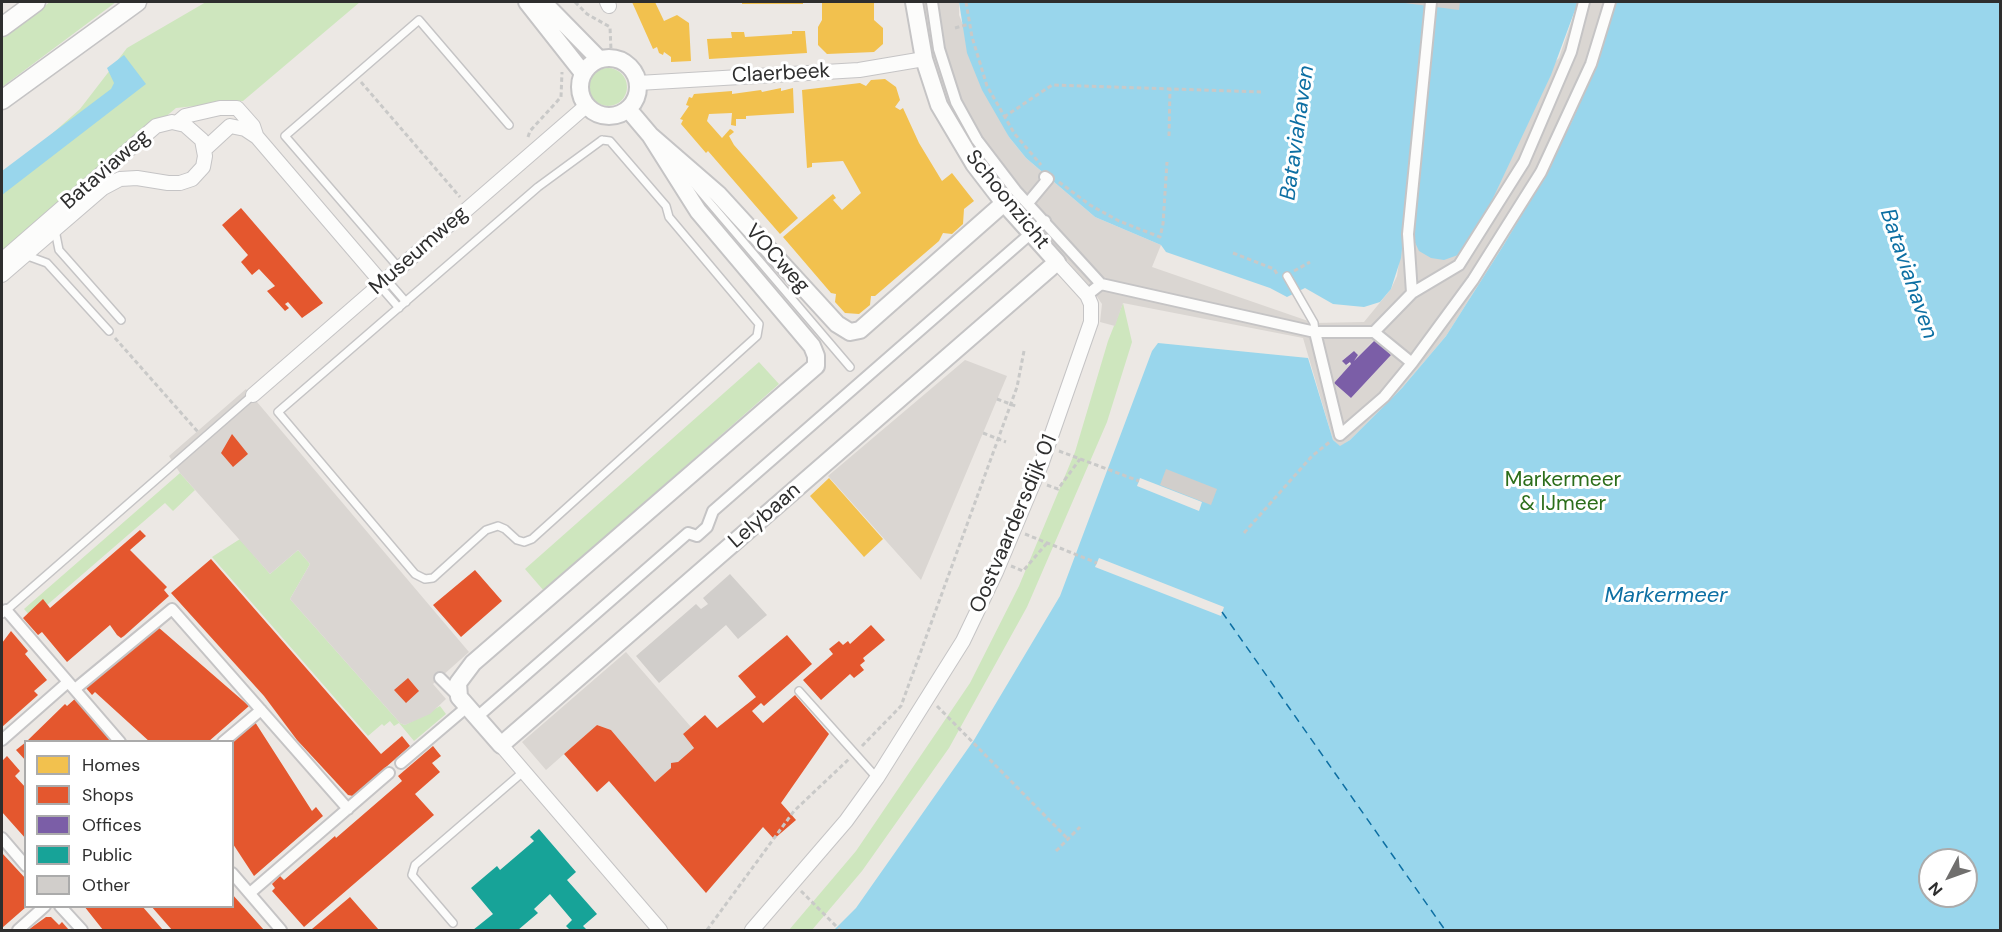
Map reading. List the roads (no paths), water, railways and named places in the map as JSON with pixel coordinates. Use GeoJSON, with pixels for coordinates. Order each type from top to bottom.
{"type":"FeatureCollection","features":[{"type":"Feature","properties":{"kind":"main road"},"geometry":{"type":"LineString","coordinates":[[2,27],[36,2]]}},
{"type":"Feature","properties":{"kind":"main road"},"geometry":{"type":"LineString","coordinates":[[2,100],[136,2]]}},
{"type":"Feature","properties":{"kind":"street"},"geometry":{"type":"LineString","coordinates":[[527,2],[583,73]]}},
{"type":"Feature","properties":{"kind":"street"},"geometry":{"type":"LineString","coordinates":[[543,2],[605,58],[627,64],[638,83],[636,98],[628,110],[619,115],[604,116],[586,106],[579,90],[583,73],[605,58]]}},
{"type":"Feature","properties":{"kind":"street","name":"Schoonzicht"},"geometry":{"type":"LineString","coordinates":[[914,2],[924,58],[939,105],[974,164],[1004,203],[1057,262]]}},
{"type":"Feature","properties":{"kind":"street"},"geometry":{"type":"LineString","coordinates":[[932,2],[939,49],[956,102],[977,140],[1028,203],[1101,284],[1315,332],[1374,332],[1412,363]]}},
{"type":"Feature","properties":{"kind":"street"},"geometry":{"type":"LineString","coordinates":[[1412,293],[1408,234],[1431,2]]}},
{"type":"Feature","properties":{"kind":"street"},"geometry":{"type":"LineString","coordinates":[[1374,332],[1412,293],[1459,265],[1524,162],[1571,52],[1584,2]]}},
{"type":"Feature","properties":{"kind":"street"},"geometry":{"type":"LineString","coordinates":[[1315,332],[1340,435],[1384,397],[1412,363],[1473,280],[1541,172],[1591,64],[1610,2]]}},
{"type":"Feature","properties":{"kind":"street","name":"Claerbeek"},"geometry":{"type":"LineString","coordinates":[[638,83],[859,70],[924,58]]}},
{"type":"Feature","properties":{"kind":"street","name":"Museumweg"},"geometry":{"type":"LineString","coordinates":[[253,395],[586,106]]}},
{"type":"Feature","properties":{"kind":"street"},"geometry":{"type":"LineString","coordinates":[[178,122],[185,116],[220,108],[237,108],[254,126],[257,137]]}},
{"type":"Feature","properties":{"kind":"street","name":"VOCweg"},"geometry":{"type":"LineString","coordinates":[[467,707],[458,683],[473,663],[808,374],[817,360],[812,346],[698,191],[628,110]]}},
{"type":"Feature","properties":{"kind":"street","name":"Bataviaweg"},"geometry":{"type":"LineString","coordinates":[[2,260],[156,126],[178,122],[197,135],[205,149],[203,166],[192,179],[168,183],[137,178],[120,179],[103,188],[2,275]]}},
{"type":"Feature","properties":{"kind":"street"},"geometry":{"type":"LineString","coordinates":[[205,149],[230,126],[245,129],[257,137],[382,283]]}},
{"type":"Feature","properties":{"kind":"street"},"geometry":{"type":"LineString","coordinates":[[1028,203],[1052,180]]}},
{"type":"Feature","properties":{"kind":"street","name":"VOCweg"},"geometry":{"type":"LineString","coordinates":[[698,191],[837,324],[850,332],[860,330],[1004,203]]}},
{"type":"Feature","properties":{"kind":"street"},"geometry":{"type":"LineString","coordinates":[[1032,233],[1045,221]]}},
{"type":"Feature","properties":{"kind":"street","name":"Lelybaan"},"geometry":{"type":"LineString","coordinates":[[467,707],[688,533],[697,536],[707,527],[713,511],[1032,233]]}},
{"type":"Feature","properties":{"kind":"street"},"geometry":{"type":"LineString","coordinates":[[1057,262],[1087,295],[1101,284]]}},
{"type":"Feature","properties":{"kind":"street","name":"Lelybaan"},"geometry":{"type":"LineString","coordinates":[[501,746],[1057,262]]}},
{"type":"Feature","properties":{"kind":"street","name":"Oostvaardersdijk 01"},"geometry":{"type":"LineString","coordinates":[[752,930],[795,884],[846,822],[877,778],[963,641],[1035,480],[1091,322],[1091,304],[1087,295]]}},
{"type":"Feature","properties":{"kind":"street"},"geometry":{"type":"LineString","coordinates":[[2,740],[172,609],[348,809]]}},
{"type":"Feature","properties":{"kind":"street"},"geometry":{"type":"LineString","coordinates":[[4,612],[119,740]]}},
{"type":"Feature","properties":{"kind":"street"},"geometry":{"type":"LineString","coordinates":[[440,678],[660,930]]}},
{"type":"Feature","properties":{"kind":"street"},"geometry":{"type":"LineString","coordinates":[[401,763],[467,707]]}},
{"type":"Feature","properties":{"kind":"street"},"geometry":{"type":"LineString","coordinates":[[224,740],[261,710]]}},
{"type":"Feature","properties":{"kind":"street"},"geometry":{"type":"LineString","coordinates":[[250,893],[389,773]]}},
{"type":"Feature","properties":{"kind":"street"},"geometry":{"type":"LineString","coordinates":[[2,838],[24,864]]}},
{"type":"Feature","properties":{"kind":"street"},"geometry":{"type":"LineString","coordinates":[[234,875],[281,930]]}},
{"type":"Feature","properties":{"kind":"street"},"geometry":{"type":"LineString","coordinates":[[18,930],[43,908]]}},
{"type":"Feature","properties":{"kind":"street"},"geometry":{"type":"LineString","coordinates":[[62,908],[82,930]]}},
{"type":"Feature","properties":{"kind":"lane"},"geometry":{"type":"LineString","coordinates":[[399,268],[285,136],[419,20],[509,125]]}},
{"type":"Feature","properties":{"kind":"lane"},"geometry":{"type":"LineString","coordinates":[[602,140],[610,141],[666,206],[669,217],[759,324],[757,336],[532,539],[524,542],[517,540],[505,529],[498,526],[492,528],[433,578],[425,579],[415,574],[278,412],[399,308],[538,187],[602,140]]}},
{"type":"Feature","properties":{"kind":"lane"},"geometry":{"type":"LineString","coordinates":[[698,191],[850,367]]}},
{"type":"Feature","properties":{"kind":"lane"},"geometry":{"type":"LineString","coordinates":[[55,230],[59,250],[121,320]]}},
{"type":"Feature","properties":{"kind":"lane"},"geometry":{"type":"LineString","coordinates":[[25,255],[47,263],[109,331]]}},
{"type":"Feature","properties":{"kind":"lane"},"geometry":{"type":"LineString","coordinates":[[1290,274],[1314,323],[1315,332]]}},
{"type":"Feature","properties":{"kind":"lane"},"geometry":{"type":"LineString","coordinates":[[382,283],[406,302]]}},
{"type":"Feature","properties":{"kind":"lane"},"geometry":{"type":"LineString","coordinates":[[382,283],[399,308]]}},
{"type":"Feature","properties":{"kind":"lane"},"geometry":{"type":"LineString","coordinates":[[4,612],[253,395]]}},
{"type":"Feature","properties":{"kind":"lane"},"geometry":{"type":"LineString","coordinates":[[799,691],[877,778]]}},
{"type":"Feature","properties":{"kind":"lane"},"geometry":{"type":"LineString","coordinates":[[453,923],[412,875],[415,866],[523,772]]}},
{"type":"Feature","properties":{"kind":"water","name":"Bataviahaven"},"geometry":{"type":"Polygon","coordinates":[[[959,2],[1428,2],[1401,258],[1391,289],[1380,302],[1364,307],[1333,304],[1305,288],[1287,297],[1270,288],[1166,252],[1161,245],[1095,217],[1026,158],[1009,137],[982,90],[967,53],[959,2]]]}},
{"type":"Feature","properties":{"kind":"water"},"geometry":{"type":"Polygon","coordinates":[[[1435,2],[1578,2],[1551,75],[1479,228],[1458,255],[1444,260],[1431,258],[1419,251],[1411,234],[1435,2]]]}},
{"type":"Feature","properties":{"kind":"water","name":"Markermeer"},"geometry":{"type":"Polygon","coordinates":[[[1616,2],[2000,2],[2000,930],[834,930],[856,908],[974,740],[1060,596],[1152,351],[1158,343],[1308,358],[1333,440],[1340,446],[1350,440],[1402,388],[1446,336],[1542,181],[1573,119],[1597,63],[1616,2]]]}},
{"type":"Feature","properties":{"kind":"water"},"geometry":{"type":"Polygon","coordinates":[[[124,55],[146,84],[2,195],[2,171],[111,89],[114,83],[107,68],[124,55]]]}},
{"type":"Feature","properties":{"kind":"park label","name":"Markermeer & IJmeer"},"geometry":{"type":"Point","coordinates":[1563,492]}}]}
